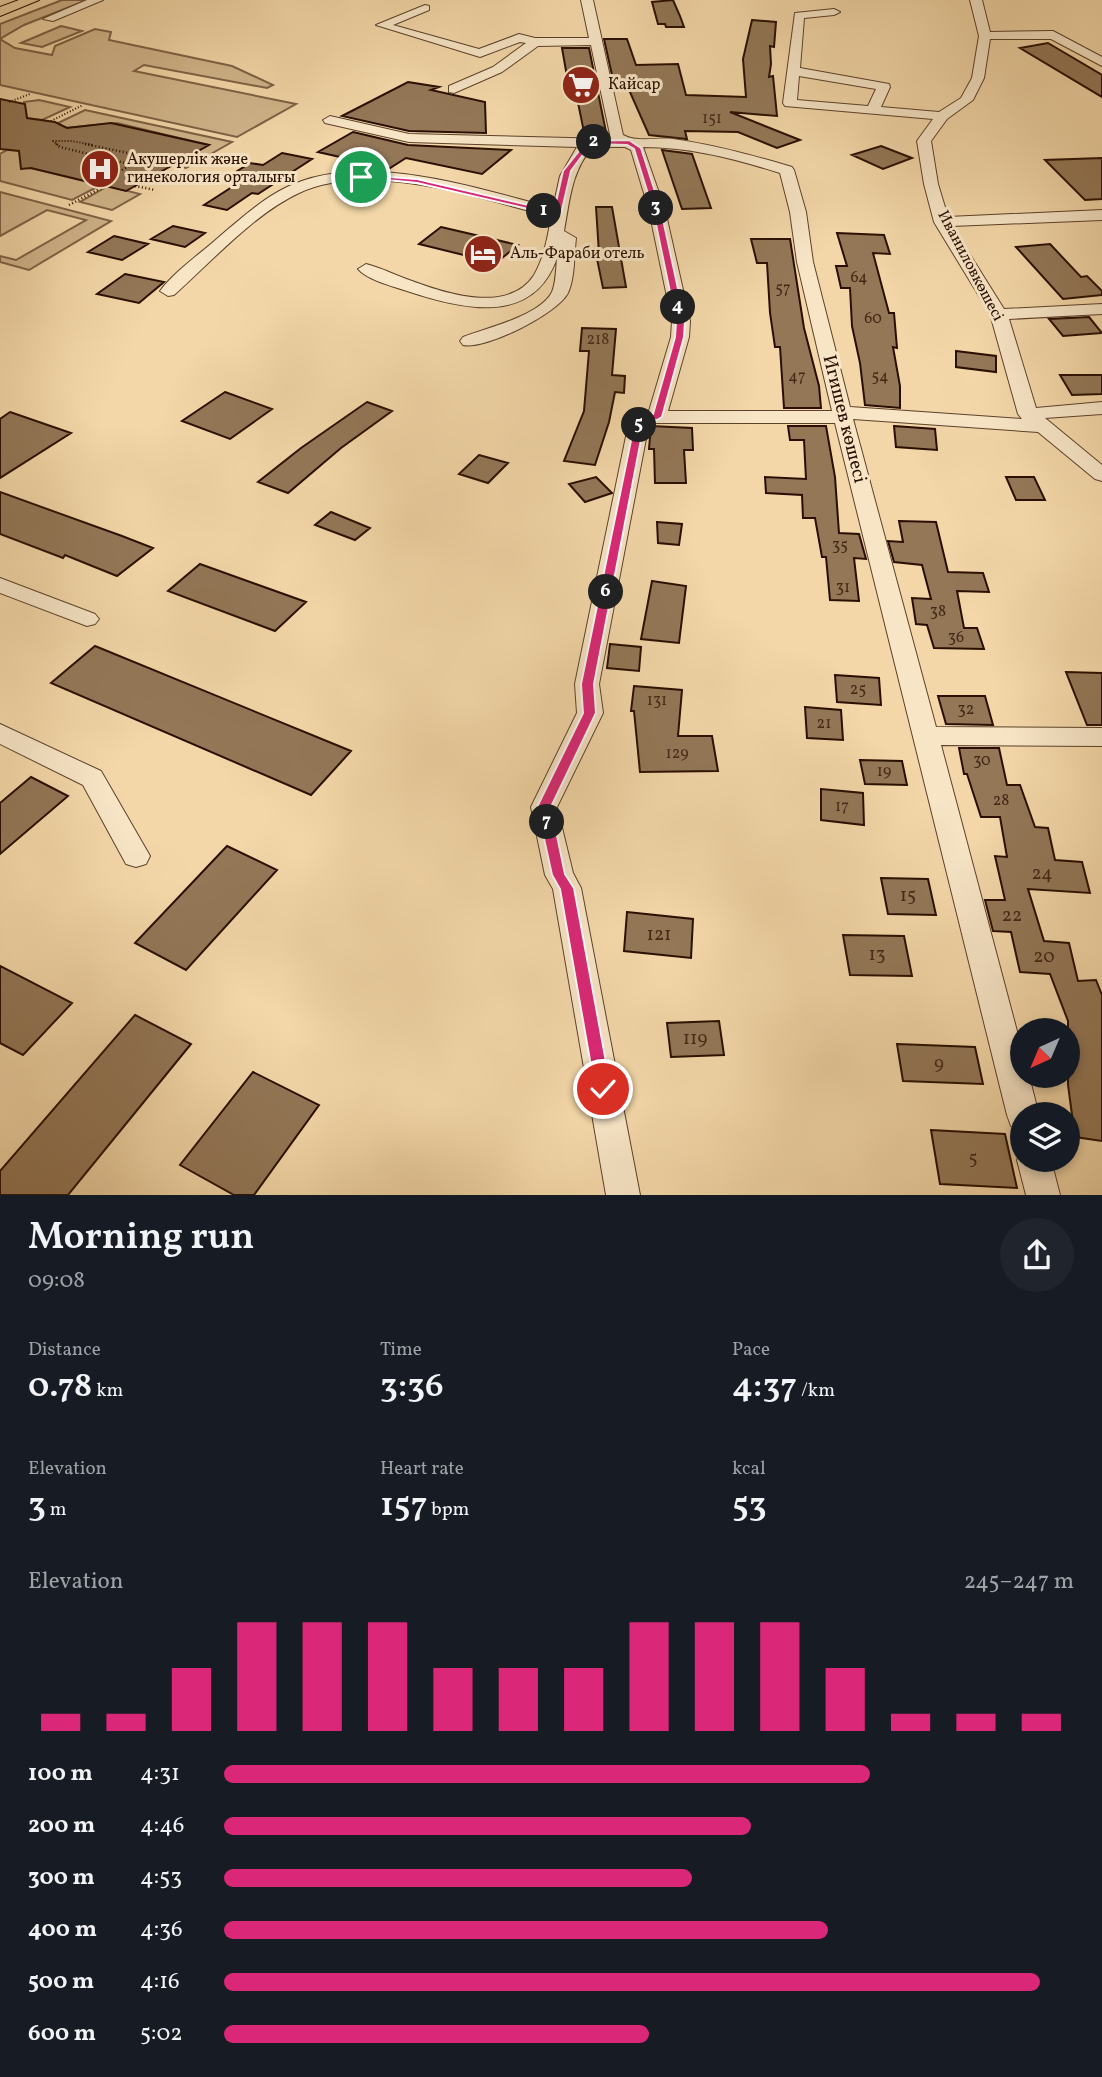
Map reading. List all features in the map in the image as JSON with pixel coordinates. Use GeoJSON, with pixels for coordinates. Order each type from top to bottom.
{"type":"FeatureCollection","features":[{"type":"Feature","properties":{"kind":"main road"},"geometry":{"type":"LineString","coordinates":[[3,9],[32,0]]}},
{"type":"Feature","properties":{"kind":"street"},"geometry":{"type":"LineString","coordinates":[[49,19],[97,0]]}},
{"type":"Feature","properties":{"kind":"street"},"geometry":{"type":"LineString","coordinates":[[587,0],[617,137],[637,148],[657,210],[681,321],[680,337],[657,417]]}},
{"type":"Feature","properties":{"kind":"street","name":"Иваниловкөшесі"},"geometry":{"type":"LineString","coordinates":[[976,0],[985,36],[978,78],[966,100],[942,116],[924,141],[928,174],[942,222],[999,314],[1034,420]]}},
{"type":"Feature","properties":{"kind":"street"},"geometry":{"type":"LineString","coordinates":[[425,8],[382,25],[480,53],[519,38],[535,42],[596,41]]}},
{"type":"Feature","properties":{"kind":"street"},"geometry":{"type":"LineString","coordinates":[[834,12],[799,15],[790,103],[942,116]]}},
{"type":"Feature","properties":{"kind":"street"},"geometry":{"type":"LineString","coordinates":[[400,18],[498,46]]}},
{"type":"Feature","properties":{"kind":"street"},"geometry":{"type":"LineString","coordinates":[[985,36],[1052,35],[1102,62]]}},
{"type":"Feature","properties":{"kind":"street"},"geometry":{"type":"LineString","coordinates":[[454,89],[488,77],[535,42]]}},
{"type":"Feature","properties":{"kind":"street"},"geometry":{"type":"LineString","coordinates":[[794,71],[884,87],[873,109]]}},
{"type":"Feature","properties":{"kind":"street","name":"Игишев көшесі"},"geometry":{"type":"LineString","coordinates":[[330,120],[409,138],[528,138],[699,146],[788,170],[798,212],[805,261],[843,414],[1020,1102]]}},
{"type":"Feature","properties":{"kind":"street"},"geometry":{"type":"LineString","coordinates":[[366,269],[436,295],[458,299],[516,298],[539,280],[556,233],[567,171],[589,142]]}},
{"type":"Feature","properties":{"kind":"street"},"geometry":{"type":"LineString","coordinates":[[168,291],[248,221],[294,189],[323,178],[361,177],[417,181],[558,214]]}},
{"type":"Feature","properties":{"kind":"street"},"geometry":{"type":"LineString","coordinates":[[942,222],[1102,215]]}},
{"type":"Feature","properties":{"kind":"street"},"geometry":{"type":"LineString","coordinates":[[469,341],[533,315],[556,298],[561,291],[568,238],[556,233]]}},
{"type":"Feature","properties":{"kind":"street"},"geometry":{"type":"LineString","coordinates":[[999,314],[1102,309]]}},
{"type":"Feature","properties":{"kind":"street"},"geometry":{"type":"LineString","coordinates":[[623,1195],[567,888],[559,875],[544,807],[590,713],[587,684],[640,416],[843,414],[1034,420],[1102,408]]}},
{"type":"Feature","properties":{"kind":"street"},"geometry":{"type":"LineString","coordinates":[[1034,420],[1102,475]]}},
{"type":"Feature","properties":{"kind":"street"},"geometry":{"type":"LineString","coordinates":[[0,585],[87,619]]}},
{"type":"Feature","properties":{"kind":"street"},"geometry":{"type":"LineString","coordinates":[[0,733],[92,778],[136,856]]}},
{"type":"Feature","properties":{"kind":"street"},"geometry":{"type":"LineString","coordinates":[[925,736],[1102,737]]}},
{"type":"Feature","properties":{"kind":"street"},"geometry":{"type":"LineString","coordinates":[[1037,1172],[1043,1195]]}},
{"type":"Feature","properties":{"kind":"path"},"geometry":{"type":"LineString","coordinates":[[9,102],[30,94]]}},
{"type":"Feature","properties":{"kind":"path"},"geometry":{"type":"LineString","coordinates":[[51,121],[83,106]]}},
{"type":"Feature","properties":{"kind":"path"},"geometry":{"type":"LineString","coordinates":[[125,163],[60,147],[54,141],[72,141],[138,155]]}},
{"type":"Feature","properties":{"kind":"path"},"geometry":{"type":"LineString","coordinates":[[114,160],[127,153]]}},
{"type":"Feature","properties":{"kind":"path"},"geometry":{"type":"LineString","coordinates":[[122,170],[131,165]]}},
{"type":"Feature","properties":{"kind":"path"},"geometry":{"type":"LineString","coordinates":[[69,205],[105,186]]}},
{"type":"Feature","properties":{"kind":"path"},"geometry":{"type":"LineString","coordinates":[[135,186],[155,190]]}},
{"type":"Feature","properties":{"kind":"shaded area"},"geometry":{"type":"Polygon","coordinates":[[[62,0],[87,0],[24,25],[0,39],[0,24],[62,0]]]}},
{"type":"Feature","properties":{"kind":"shaded area"},"geometry":{"type":"Polygon","coordinates":[[[61,26],[82,31],[42,47],[21,43],[61,26]]]}},
{"type":"Feature","properties":{"kind":"shaded area"},"geometry":{"type":"Polygon","coordinates":[[[95,29],[111,32],[109,40],[232,66],[273,85],[267,88],[144,65],[134,71],[296,104],[237,137],[0,85],[0,39],[15,48],[52,55],[55,46],[95,29]]]}},
{"type":"Feature","properties":{"kind":"shaded area"},"geometry":{"type":"Polygon","coordinates":[[[39,100],[70,107],[42,120],[27,119],[24,102],[39,100]]]}},
{"type":"Feature","properties":{"kind":"shaded area"},"geometry":{"type":"Polygon","coordinates":[[[85,110],[232,142],[186,168],[156,161],[97,137],[187,158],[208,145],[117,123],[64,128],[58,123],[85,110]]]}},
{"type":"Feature","properties":{"kind":"shaded area"},"geometry":{"type":"Polygon","coordinates":[[[7,150],[19,150],[31,168],[101,185],[72,200],[0,181],[0,154],[7,150]]]}},
{"type":"Feature","properties":{"kind":"shaded area"},"geometry":{"type":"Polygon","coordinates":[[[108,186],[140,194],[112,210],[80,202],[108,186]]]}},
{"type":"Feature","properties":{"kind":"shaded area"},"geometry":{"type":"Polygon","coordinates":[[[0,192],[111,221],[29,270],[0,262],[0,256],[16,260],[86,220],[47,210],[0,236],[0,192]]]}},
{"type":"Feature","properties":{"kind":"building"},"geometry":{"type":"Polygon","coordinates":[[[673,0],[684,27],[658,24],[652,2],[673,0]]]}},
{"type":"Feature","properties":{"kind":"building"},"geometry":{"type":"Polygon","coordinates":[[[752,20],[776,22],[774,47],[770,46],[769,77],[773,76],[777,116],[730,112],[800,140],[777,148],[738,132],[685,131],[687,139],[649,135],[626,83],[614,84],[604,39],[627,39],[636,65],[678,64],[686,95],[746,97],[743,59],[752,20]]]}},
{"type":"Feature","properties":{"kind":"building"},"geometry":{"type":"Polygon","coordinates":[[[1048,43],[1102,75],[1102,97],[1020,48],[1048,43]]]}},
{"type":"Feature","properties":{"kind":"building"},"geometry":{"type":"Polygon","coordinates":[[[562,48],[589,48],[606,132],[584,132],[575,88],[569,88],[562,48]]]}},
{"type":"Feature","properties":{"kind":"building"},"geometry":{"type":"Polygon","coordinates":[[[408,82],[439,87],[431,90],[485,102],[486,133],[409,131],[342,116],[408,82]]]}},
{"type":"Feature","properties":{"kind":"building"},"geometry":{"type":"Polygon","coordinates":[[[0,99],[25,104],[27,118],[55,122],[67,128],[111,123],[209,145],[126,191],[31,168],[21,169],[19,151],[0,149],[0,99]]]}},
{"type":"Feature","properties":{"kind":"building"},"geometry":{"type":"Polygon","coordinates":[[[353,132],[408,145],[511,150],[482,174],[406,158],[387,170],[369,169],[359,167],[367,163],[318,152],[353,132]]]}},
{"type":"Feature","properties":{"kind":"building"},"geometry":{"type":"Polygon","coordinates":[[[881,146],[912,158],[883,169],[852,155],[881,146]]]}},
{"type":"Feature","properties":{"kind":"building"},"geometry":{"type":"Polygon","coordinates":[[[662,150],[692,154],[711,208],[682,209],[662,150]]]}},
{"type":"Feature","properties":{"kind":"building"},"geometry":{"type":"Polygon","coordinates":[[[282,153],[312,159],[258,194],[252,193],[227,210],[204,205],[246,178],[231,175],[250,163],[263,165],[282,153]]]}},
{"type":"Feature","properties":{"kind":"building"},"geometry":{"type":"Polygon","coordinates":[[[1102,158],[1102,199],[1085,200],[1045,160],[1102,158]]]}},
{"type":"Feature","properties":{"kind":"building"},"geometry":{"type":"Polygon","coordinates":[[[596,207],[612,207],[626,287],[603,288],[596,254],[599,254],[596,207]]]}},
{"type":"Feature","properties":{"kind":"building"},"geometry":{"type":"Polygon","coordinates":[[[173,226],[205,233],[185,247],[151,239],[173,226]]]}},
{"type":"Feature","properties":{"kind":"building","name":"Аль-Фараби отель"},"geometry":{"type":"Polygon","coordinates":[[[441,227],[518,245],[496,263],[419,244],[441,227]]]}},
{"type":"Feature","properties":{"kind":"building"},"geometry":{"type":"Polygon","coordinates":[[[837,233],[884,235],[890,254],[873,253],[889,313],[894,313],[897,348],[893,347],[900,386],[900,408],[865,405],[852,326],[850,288],[841,288],[836,266],[847,266],[837,233]]]}},
{"type":"Feature","properties":{"kind":"building"},"geometry":{"type":"Polygon","coordinates":[[[114,236],[148,244],[122,260],[88,252],[114,236]]]}},
{"type":"Feature","properties":{"kind":"building"},"geometry":{"type":"Polygon","coordinates":[[[751,239],[790,239],[804,328],[819,386],[821,408],[784,408],[780,347],[775,347],[767,263],[757,263],[751,239]]]}},
{"type":"Feature","properties":{"kind":"building"},"geometry":{"type":"Polygon","coordinates":[[[1050,244],[1081,277],[1087,276],[1102,291],[1102,295],[1063,299],[1016,247],[1050,244]]]}},
{"type":"Feature","properties":{"kind":"building"},"geometry":{"type":"Polygon","coordinates":[[[125,274],[164,282],[139,303],[97,294],[125,274]]]}},
{"type":"Feature","properties":{"kind":"building"},"geometry":{"type":"Polygon","coordinates":[[[1089,317],[1102,333],[1063,336],[1049,319],[1089,317]]]}},
{"type":"Feature","properties":{"kind":"building"},"geometry":{"type":"Polygon","coordinates":[[[582,328],[616,329],[612,375],[625,376],[624,393],[615,392],[609,422],[595,465],[564,461],[584,411],[589,351],[580,351],[582,328]]]}},
{"type":"Feature","properties":{"kind":"building"},"geometry":{"type":"Polygon","coordinates":[[[956,351],[996,356],[996,372],[956,367],[956,351]]]}},
{"type":"Feature","properties":{"kind":"building"},"geometry":{"type":"Polygon","coordinates":[[[1060,375],[1102,375],[1102,394],[1072,395],[1060,375]]]}},
{"type":"Feature","properties":{"kind":"building"},"geometry":{"type":"Polygon","coordinates":[[[225,392],[272,409],[230,439],[182,421],[225,392]]]}},
{"type":"Feature","properties":{"kind":"building"},"geometry":{"type":"Polygon","coordinates":[[[367,402],[392,411],[341,448],[288,493],[258,482],[301,448],[367,402]]]}},
{"type":"Feature","properties":{"kind":"building"},"geometry":{"type":"Polygon","coordinates":[[[10,412],[71,433],[0,478],[0,419],[10,412]]]}},
{"type":"Feature","properties":{"kind":"building"},"geometry":{"type":"Polygon","coordinates":[[[651,426],[692,428],[693,450],[684,450],[686,483],[655,483],[654,449],[649,449],[651,426]]]}},
{"type":"Feature","properties":{"kind":"building"},"geometry":{"type":"Polygon","coordinates":[[[788,426],[826,426],[835,477],[839,533],[859,534],[866,559],[854,558],[859,601],[830,600],[826,557],[822,557],[815,518],[803,518],[802,495],[766,493],[765,477],[806,479],[804,440],[790,440],[788,426]]]}},
{"type":"Feature","properties":{"kind":"building"},"geometry":{"type":"Polygon","coordinates":[[[894,426],[935,429],[937,450],[896,447],[894,426]]]}},
{"type":"Feature","properties":{"kind":"building"},"geometry":{"type":"Polygon","coordinates":[[[479,455],[508,463],[488,483],[459,474],[479,455]]]}},
{"type":"Feature","properties":{"kind":"building"},"geometry":{"type":"Polygon","coordinates":[[[596,477],[612,493],[585,502],[569,484],[596,477]]]}},
{"type":"Feature","properties":{"kind":"building"},"geometry":{"type":"Polygon","coordinates":[[[1006,477],[1034,477],[1045,500],[1016,500],[1006,477]]]}},
{"type":"Feature","properties":{"kind":"building"},"geometry":{"type":"Polygon","coordinates":[[[0,492],[153,548],[117,576],[65,555],[63,558],[0,534],[0,492]]]}},
{"type":"Feature","properties":{"kind":"building"},"geometry":{"type":"Polygon","coordinates":[[[331,512],[370,528],[355,540],[315,525],[331,512]]]}},
{"type":"Feature","properties":{"kind":"building"},"geometry":{"type":"Polygon","coordinates":[[[899,521],[936,522],[948,572],[983,573],[989,592],[957,591],[964,628],[977,628],[984,649],[934,648],[927,625],[916,624],[912,598],[931,599],[922,565],[894,562],[888,541],[903,542],[899,521]]]}},
{"type":"Feature","properties":{"kind":"building"},"geometry":{"type":"Polygon","coordinates":[[[657,522],[682,524],[679,545],[658,543],[657,522]]]}},
{"type":"Feature","properties":{"kind":"building"},"geometry":{"type":"Polygon","coordinates":[[[200,564],[306,602],[275,631],[168,591],[200,564]]]}},
{"type":"Feature","properties":{"kind":"building"},"geometry":{"type":"Polygon","coordinates":[[[652,581],[686,586],[679,643],[641,639],[652,581]]]}},
{"type":"Feature","properties":{"kind":"building"},"geometry":{"type":"Polygon","coordinates":[[[610,644],[641,647],[639,671],[607,668],[610,644]]]}},
{"type":"Feature","properties":{"kind":"building"},"geometry":{"type":"Polygon","coordinates":[[[95,646],[351,751],[311,795],[51,683],[95,646]]]}},
{"type":"Feature","properties":{"kind":"building"},"geometry":{"type":"Polygon","coordinates":[[[1066,672],[1102,673],[1102,725],[1087,725],[1066,672]]]}},
{"type":"Feature","properties":{"kind":"building"},"geometry":{"type":"Polygon","coordinates":[[[835,675],[879,678],[881,705],[837,702],[835,675]]]}},
{"type":"Feature","properties":{"kind":"building"},"geometry":{"type":"Polygon","coordinates":[[[634,686],[682,690],[678,736],[712,736],[718,771],[640,772],[634,711],[631,711],[634,686]]]}},
{"type":"Feature","properties":{"kind":"building"},"geometry":{"type":"Polygon","coordinates":[[[938,696],[985,696],[993,725],[946,724],[938,696]]]}},
{"type":"Feature","properties":{"kind":"building"},"geometry":{"type":"Polygon","coordinates":[[[805,707],[841,710],[843,740],[807,738],[805,707]]]}},
{"type":"Feature","properties":{"kind":"building"},"geometry":{"type":"Polygon","coordinates":[[[959,748],[999,748],[1007,785],[1020,785],[1035,827],[1048,828],[1055,860],[1082,862],[1090,893],[1028,889],[1044,941],[1069,943],[1078,981],[1096,980],[1102,995],[1102,1141],[1080,1138],[1080,1102],[1070,1102],[1068,1088],[1080,1088],[1080,1018],[1067,1018],[1050,974],[1020,972],[1011,932],[993,931],[985,900],[1005,900],[995,856],[1007,857],[1000,817],[981,817],[967,774],[964,774],[959,748]]]}},
{"type":"Feature","properties":{"kind":"building"},"geometry":{"type":"Polygon","coordinates":[[[860,760],[902,761],[907,785],[865,784],[860,760]]]}},
{"type":"Feature","properties":{"kind":"building"},"geometry":{"type":"Polygon","coordinates":[[[31,777],[68,796],[0,854],[0,803],[31,777]]]}},
{"type":"Feature","properties":{"kind":"building"},"geometry":{"type":"Polygon","coordinates":[[[821,789],[863,793],[864,825],[821,820],[821,789]]]}},
{"type":"Feature","properties":{"kind":"building"},"geometry":{"type":"Polygon","coordinates":[[[227,846],[277,870],[186,970],[135,943],[227,846]]]}},
{"type":"Feature","properties":{"kind":"building"},"geometry":{"type":"Polygon","coordinates":[[[881,878],[928,879],[936,915],[888,914],[881,878]]]}},
{"type":"Feature","properties":{"kind":"building"},"geometry":{"type":"Polygon","coordinates":[[[627,912],[693,919],[691,958],[624,951],[627,912]]]}},
{"type":"Feature","properties":{"kind":"building"},"geometry":{"type":"Polygon","coordinates":[[[843,935],[904,936],[912,976],[850,975],[843,935]]]}},
{"type":"Feature","properties":{"kind":"building"},"geometry":{"type":"Polygon","coordinates":[[[0,966],[72,1003],[23,1055],[0,1043],[0,966]]]}},
{"type":"Feature","properties":{"kind":"building"},"geometry":{"type":"Polygon","coordinates":[[[135,1015],[191,1044],[68,1195],[0,1195],[0,1171],[135,1015]]]}},
{"type":"Feature","properties":{"kind":"building"},"geometry":{"type":"Polygon","coordinates":[[[719,1021],[724,1055],[671,1057],[667,1023],[719,1021]]]}},
{"type":"Feature","properties":{"kind":"building"},"geometry":{"type":"Polygon","coordinates":[[[897,1044],[975,1047],[983,1084],[903,1081],[897,1044]]]}},
{"type":"Feature","properties":{"kind":"building"},"geometry":{"type":"Polygon","coordinates":[[[253,1072],[319,1105],[254,1195],[234,1195],[180,1165],[253,1072]]]}},
{"type":"Feature","properties":{"kind":"building"},"geometry":{"type":"Polygon","coordinates":[[[931,1130],[1005,1134],[1010,1172],[1013,1172],[1017,1188],[940,1184],[931,1130]]]}},
{"type":"Feature","properties":{"kind":"place","name":"Кайсар"},"geometry":{"type":"Point","coordinates":[581,85]}},
{"type":"Feature","properties":{"kind":"place","name":"Акушерлік және гинекология орталығы"},"geometry":{"type":"Point","coordinates":[100,169]}},
{"type":"Feature","properties":{"kind":"place","name":"Аль-Фараби отель"},"geometry":{"type":"Point","coordinates":[483,254]}},
{"type":"Feature","properties":{"kind":"route"},"geometry":{"type":"LineString","coordinates":[[361,177],[417,181],[558,214],[567,171],[589,142],[629,142],[637,148],[657,210],[681,321],[680,337],[657,417],[640,416],[587,684],[590,713],[544,807],[559,875],[567,888],[603,1089]]}}]}
